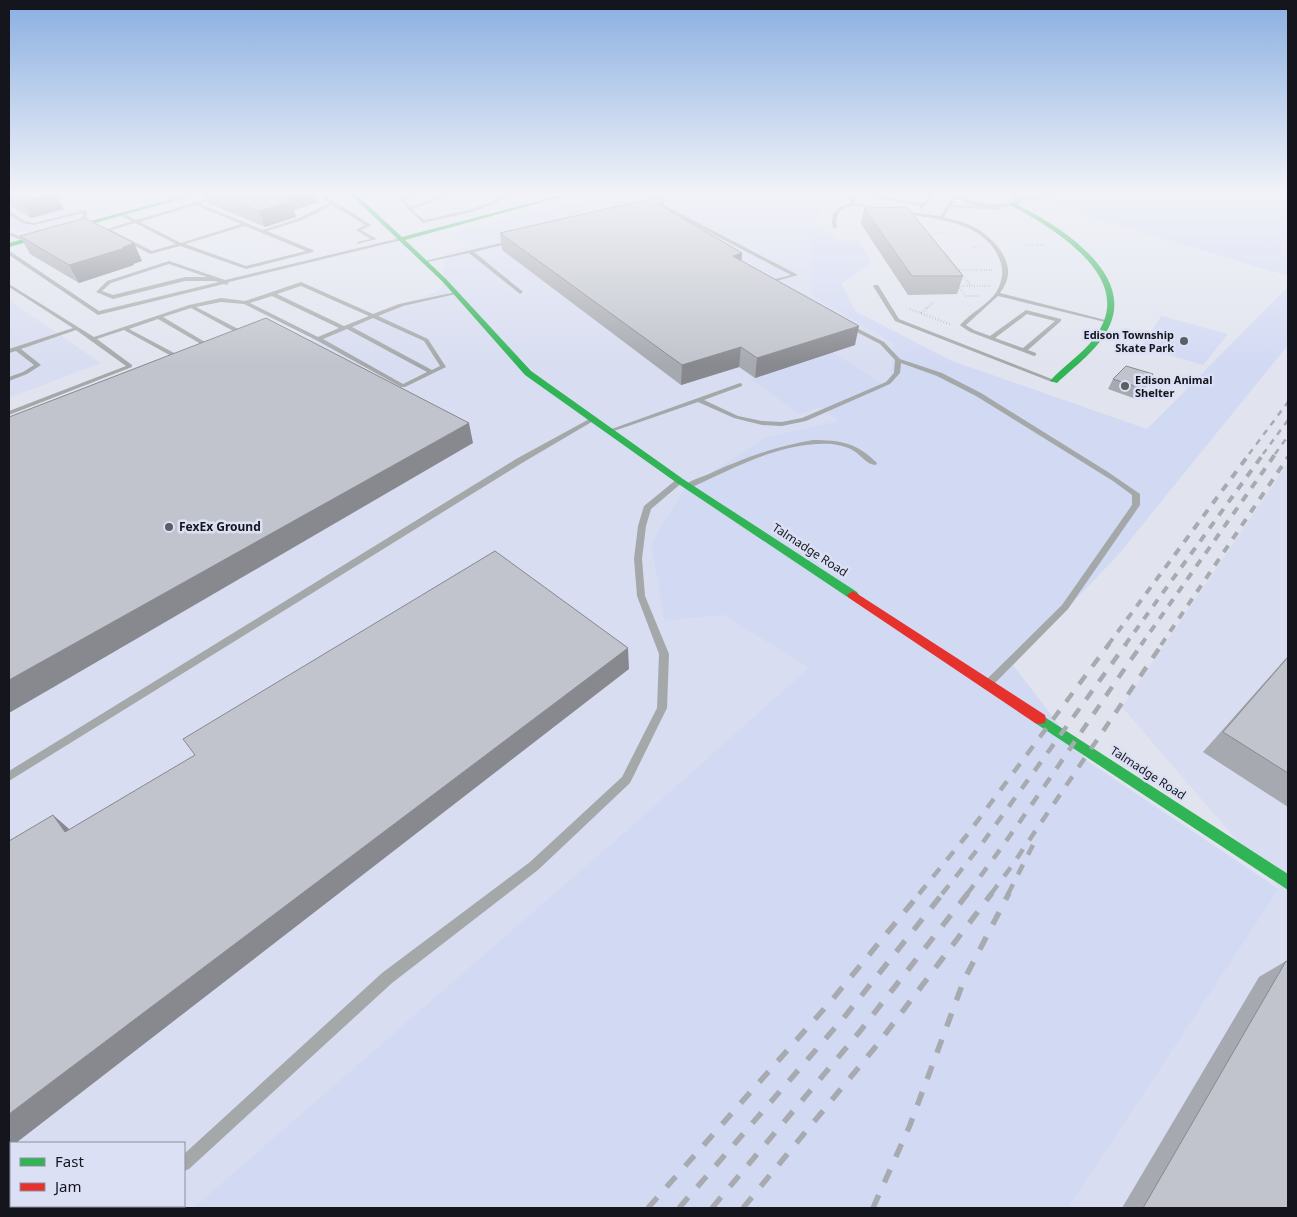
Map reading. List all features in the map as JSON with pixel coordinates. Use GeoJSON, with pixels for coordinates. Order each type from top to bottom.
{"type":"FeatureCollection","features":[{"type":"Feature","properties":{"kind":"street","name":"Talmadge Road"},"geometry":{"type":"LineString","coordinates":[[413,252],[454,292],[528,373],[684,484],[1288,883]]}},
{"type":"Feature","properties":{"kind":"street"},"geometry":{"type":"LineString","coordinates":[[1054,381],[1102,333],[1110,316],[1112,304],[1107,283],[1102,273],[1082,252]]}},
{"type":"Feature","properties":{"kind":"lane"},"geometry":{"type":"LineString","coordinates":[[201,252],[246,268],[305,252]]}},
{"type":"Feature","properties":{"kind":"lane"},"geometry":{"type":"LineString","coordinates":[[315,252],[320,254],[328,252]]}},
{"type":"Feature","properties":{"kind":"lane"},"geometry":{"type":"LineString","coordinates":[[9,253],[98,313],[350,252]]}},
{"type":"Feature","properties":{"kind":"lane"},"geometry":{"type":"LineString","coordinates":[[423,262],[467,252]]}},
{"type":"Feature","properties":{"kind":"lane"},"geometry":{"type":"LineString","coordinates":[[471,252],[520,292]]}},
{"type":"Feature","properties":{"kind":"lane"},"geometry":{"type":"LineString","coordinates":[[752,252],[795,274],[769,282],[778,287]]}},
{"type":"Feature","properties":{"kind":"lane"},"geometry":{"type":"LineString","coordinates":[[997,252],[1006,266],[1007,274],[997,294],[963,324],[972,332],[1034,354]]}},
{"type":"Feature","properties":{"kind":"lane"},"geometry":{"type":"LineString","coordinates":[[217,279],[185,279],[113,297],[99,292],[109,282],[169,262],[217,279],[227,283]]}},
{"type":"Feature","properties":{"kind":"lane"},"geometry":{"type":"LineString","coordinates":[[93,339],[191,306],[221,300],[245,303],[318,339],[403,386],[442,367],[426,340],[374,315],[301,284],[245,303]]}},
{"type":"Feature","properties":{"kind":"lane"},"geometry":{"type":"LineString","coordinates":[[9,285],[77,328],[130,366],[9,413]]}},
{"type":"Feature","properties":{"kind":"lane"},"geometry":{"type":"LineString","coordinates":[[876,286],[897,320],[1054,381]]}},
{"type":"Feature","properties":{"kind":"lane"},"geometry":{"type":"LineString","coordinates":[[318,339],[401,305],[454,292]]}},
{"type":"Feature","properties":{"kind":"lane"},"geometry":{"type":"LineString","coordinates":[[273,294],[345,327],[432,372]]}},
{"type":"Feature","properties":{"kind":"lane"},"geometry":{"type":"LineString","coordinates":[[997,294],[1107,322]]}},
{"type":"Feature","properties":{"kind":"lane"},"geometry":{"type":"LineString","coordinates":[[191,306],[242,333],[234,336]]}},
{"type":"Feature","properties":{"kind":"lane"},"geometry":{"type":"LineString","coordinates":[[991,338],[1026,312],[1059,320],[1024,350]]}},
{"type":"Feature","properties":{"kind":"lane"},"geometry":{"type":"LineString","coordinates":[[159,317],[208,346]]}},
{"type":"Feature","properties":{"kind":"lane"},"geometry":{"type":"LineString","coordinates":[[847,324],[882,343],[898,360],[923,366],[997,406],[1117,479],[1136,494],[1136,505],[1065,607],[988,685]]}},
{"type":"Feature","properties":{"kind":"lane"},"geometry":{"type":"LineString","coordinates":[[9,351],[77,328]]}},
{"type":"Feature","properties":{"kind":"lane"},"geometry":{"type":"LineString","coordinates":[[124,328],[177,357],[185,354]]}},
{"type":"Feature","properties":{"kind":"lane"},"geometry":{"type":"LineString","coordinates":[[200,348],[216,342]]}},
{"type":"Feature","properties":{"kind":"lane"},"geometry":{"type":"LineString","coordinates":[[9,379],[25,373],[38,365],[16,348]]}},
{"type":"Feature","properties":{"kind":"lane"},"geometry":{"type":"LineString","coordinates":[[698,400],[736,417],[762,423],[782,424],[804,420],[888,383],[897,373],[898,360]]}},
{"type":"Feature","properties":{"kind":"lane"},"geometry":{"type":"LineString","coordinates":[[609,431],[740,385]]}},
{"type":"Feature","properties":{"kind":"lane"},"geometry":{"type":"LineString","coordinates":[[9,776],[519,461],[593,419]]}},
{"type":"Feature","properties":{"kind":"lane"},"geometry":{"type":"LineString","coordinates":[[185,1163],[387,978],[534,866],[626,780],[662,708],[664,654],[641,596],[638,559],[642,526],[647,508],[684,484],[782,447],[827,442],[852,447],[873,464]]}},
{"type":"Feature","properties":{"kind":"path"},"geometry":{"type":"LineString","coordinates":[[945,253],[971,286]]}},
{"type":"Feature","properties":{"kind":"path"},"geometry":{"type":"LineString","coordinates":[[950,270],[999,270]]}},
{"type":"Feature","properties":{"kind":"path"},"geometry":{"type":"LineString","coordinates":[[952,286],[994,286]]}},
{"type":"Feature","properties":{"kind":"path"},"geometry":{"type":"LineString","coordinates":[[958,286],[966,296],[985,296]]}},
{"type":"Feature","properties":{"kind":"path"},"geometry":{"type":"LineString","coordinates":[[921,313],[934,301]]}},
{"type":"Feature","properties":{"kind":"path"},"geometry":{"type":"LineString","coordinates":[[910,309],[943,322]]}},
{"type":"Feature","properties":{"kind":"shaded area"},"geometry":{"type":"Polygon","coordinates":[[[452,252],[812,252],[811,295],[894,344],[889,387],[831,351],[750,378],[800,414],[820,407],[840,421],[766,437],[665,621],[724,615],[810,668],[193,1208],[9,1208],[9,453],[441,290],[445,254],[452,252]]]}},
{"type":"Feature","properties":{"kind":"shaded area"},"geometry":{"type":"Polygon","coordinates":[[[812,252],[865,252],[871,262],[842,284],[855,311],[952,361],[1147,429],[1288,287],[1288,345],[1118,555],[1013,665],[1086,760],[1279,889],[1068,1208],[193,1208],[626,831],[809,668],[724,615],[665,621],[651,544],[683,491],[766,437],[839,421],[820,407],[800,414],[749,378],[831,351],[889,387],[894,344],[811,295],[812,252]]]}},
{"type":"Feature","properties":{"kind":"shaded area"},"geometry":{"type":"Polygon","coordinates":[[[1207,252],[1288,252],[1288,276],[1207,252]]]}},
{"type":"Feature","properties":{"kind":"shaded area"},"geometry":{"type":"Polygon","coordinates":[[[9,300],[101,363],[9,398],[9,300]]]}},
{"type":"Feature","properties":{"kind":"shaded area","name":"Edison Township Skate Park"},"geometry":{"type":"Polygon","coordinates":[[[1162,315],[1228,334],[1203,365],[1141,347],[1162,315]]]}},
{"type":"Feature","properties":{"kind":"shaded area"},"geometry":{"type":"Polygon","coordinates":[[[1288,463],[1288,1208],[1068,1208],[1279,889],[1122,707],[1288,463]]]}},
{"type":"Feature","properties":{"kind":"building"},"geometry":{"type":"Polygon","coordinates":[[[47,252],[113,252],[69,265],[47,252]]]}},
{"type":"Feature","properties":{"kind":"building"},"geometry":{"type":"Polygon","coordinates":[[[526,252],[740,252],[742,253],[733,256],[859,326],[757,358],[741,347],[682,365],[526,252]]]}},
{"type":"Feature","properties":{"kind":"building"},"geometry":{"type":"Polygon","coordinates":[[[895,252],[943,252],[963,276],[912,276],[895,252]]]}},
{"type":"Feature","properties":{"kind":"building","name":"FexEx Ground"},"geometry":{"type":"Polygon","coordinates":[[[266,318],[469,423],[9,680],[9,417],[266,318]]]}},
{"type":"Feature","properties":{"kind":"building"},"geometry":{"type":"Polygon","coordinates":[[[1126,366],[1153,374],[1141,388],[1113,379],[1126,366]]]}},
{"type":"Feature","properties":{"kind":"building"},"geometry":{"type":"Polygon","coordinates":[[[495,551],[628,648],[9,1114],[9,841],[53,815],[65,832],[195,755],[183,739],[495,551]]]}},
{"type":"Feature","properties":{"kind":"building"},"geometry":{"type":"Polygon","coordinates":[[[1288,657],[1288,773],[1223,732],[1288,657]]]}},
{"type":"Feature","properties":{"kind":"building"},"geometry":{"type":"Polygon","coordinates":[[[1286,961],[1288,962],[1288,1208],[1143,1208],[1286,961]]]}},
{"type":"Feature","properties":{"kind":"railway"},"geometry":{"type":"LineString","coordinates":[[1249,454],[1288,402]]}},
{"type":"Feature","properties":{"kind":"railway"},"geometry":{"type":"LineString","coordinates":[[1263,454],[1288,420]]}},
{"type":"Feature","properties":{"kind":"railway"},"geometry":{"type":"LineString","coordinates":[[1275,454],[1288,436]]}},
{"type":"Feature","properties":{"kind":"railway"},"geometry":{"type":"LineString","coordinates":[[1108,645],[1250,453]]}},
{"type":"Feature","properties":{"kind":"railway"},"geometry":{"type":"LineString","coordinates":[[1125,645],[1264,453]]}},
{"type":"Feature","properties":{"kind":"railway"},"geometry":{"type":"LineString","coordinates":[[1141,645],[1276,453]]}},
{"type":"Feature","properties":{"kind":"railway"},"geometry":{"type":"LineString","coordinates":[[1161,645],[1288,457]]}},
{"type":"Feature","properties":{"kind":"railway"},"geometry":{"type":"LineString","coordinates":[[919,894],[967,835],[1109,644]]}},
{"type":"Feature","properties":{"kind":"railway"},"geometry":{"type":"LineString","coordinates":[[942,894],[981,845],[1126,644]]}},
{"type":"Feature","properties":{"kind":"railway"},"geometry":{"type":"LineString","coordinates":[[967,894],[1142,644]]}},
{"type":"Feature","properties":{"kind":"railway"},"geometry":{"type":"LineString","coordinates":[[991,894],[1162,644]]}},
{"type":"Feature","properties":{"kind":"railway"},"geometry":{"type":"LineString","coordinates":[[1008,894],[1033,845]]}},
{"type":"Feature","properties":{"kind":"railway"},"geometry":{"type":"LineString","coordinates":[[648,1208],[831,1001],[920,893]]}},
{"type":"Feature","properties":{"kind":"railway"},"geometry":{"type":"LineString","coordinates":[[679,1208],[846,1015],[943,893]]}},
{"type":"Feature","properties":{"kind":"railway"},"geometry":{"type":"LineString","coordinates":[[712,1208],[861,1030],[968,893]]}},
{"type":"Feature","properties":{"kind":"railway"},"geometry":{"type":"LineString","coordinates":[[743,1208],[877,1045],[992,893]]}},
{"type":"Feature","properties":{"kind":"railway"},"geometry":{"type":"LineString","coordinates":[[873,1208],[910,1125],[964,980],[1009,893]]}},
{"type":"Feature","properties":{"kind":"traffic: fast"},"geometry":{"type":"LineString","coordinates":[[414,252],[444,280],[528,373],[680,481],[853,595]]}},
{"type":"Feature","properties":{"kind":"traffic: fast"},"geometry":{"type":"LineString","coordinates":[[1054,381],[1093,345],[1109,318],[1111,299],[1106,282],[1095,265],[1083,252]]}},
{"type":"Feature","properties":{"kind":"traffic: fast"},"geometry":{"type":"LineString","coordinates":[[1040,719],[1288,883]]}},
{"type":"Feature","properties":{"kind":"traffic: jam"},"geometry":{"type":"LineString","coordinates":[[853,595],[1040,719]]}},
{"type":"Feature","properties":{"kind":"place","name":"Edison Township Skate Park"},"geometry":{"type":"Point","coordinates":[1184,341]}},
{"type":"Feature","properties":{"kind":"place","name":"Edison Animal Shelter"},"geometry":{"type":"Point","coordinates":[1125,386]}},
{"type":"Feature","properties":{"kind":"place","name":"FexEx Ground"},"geometry":{"type":"Point","coordinates":[169,527]}}]}
